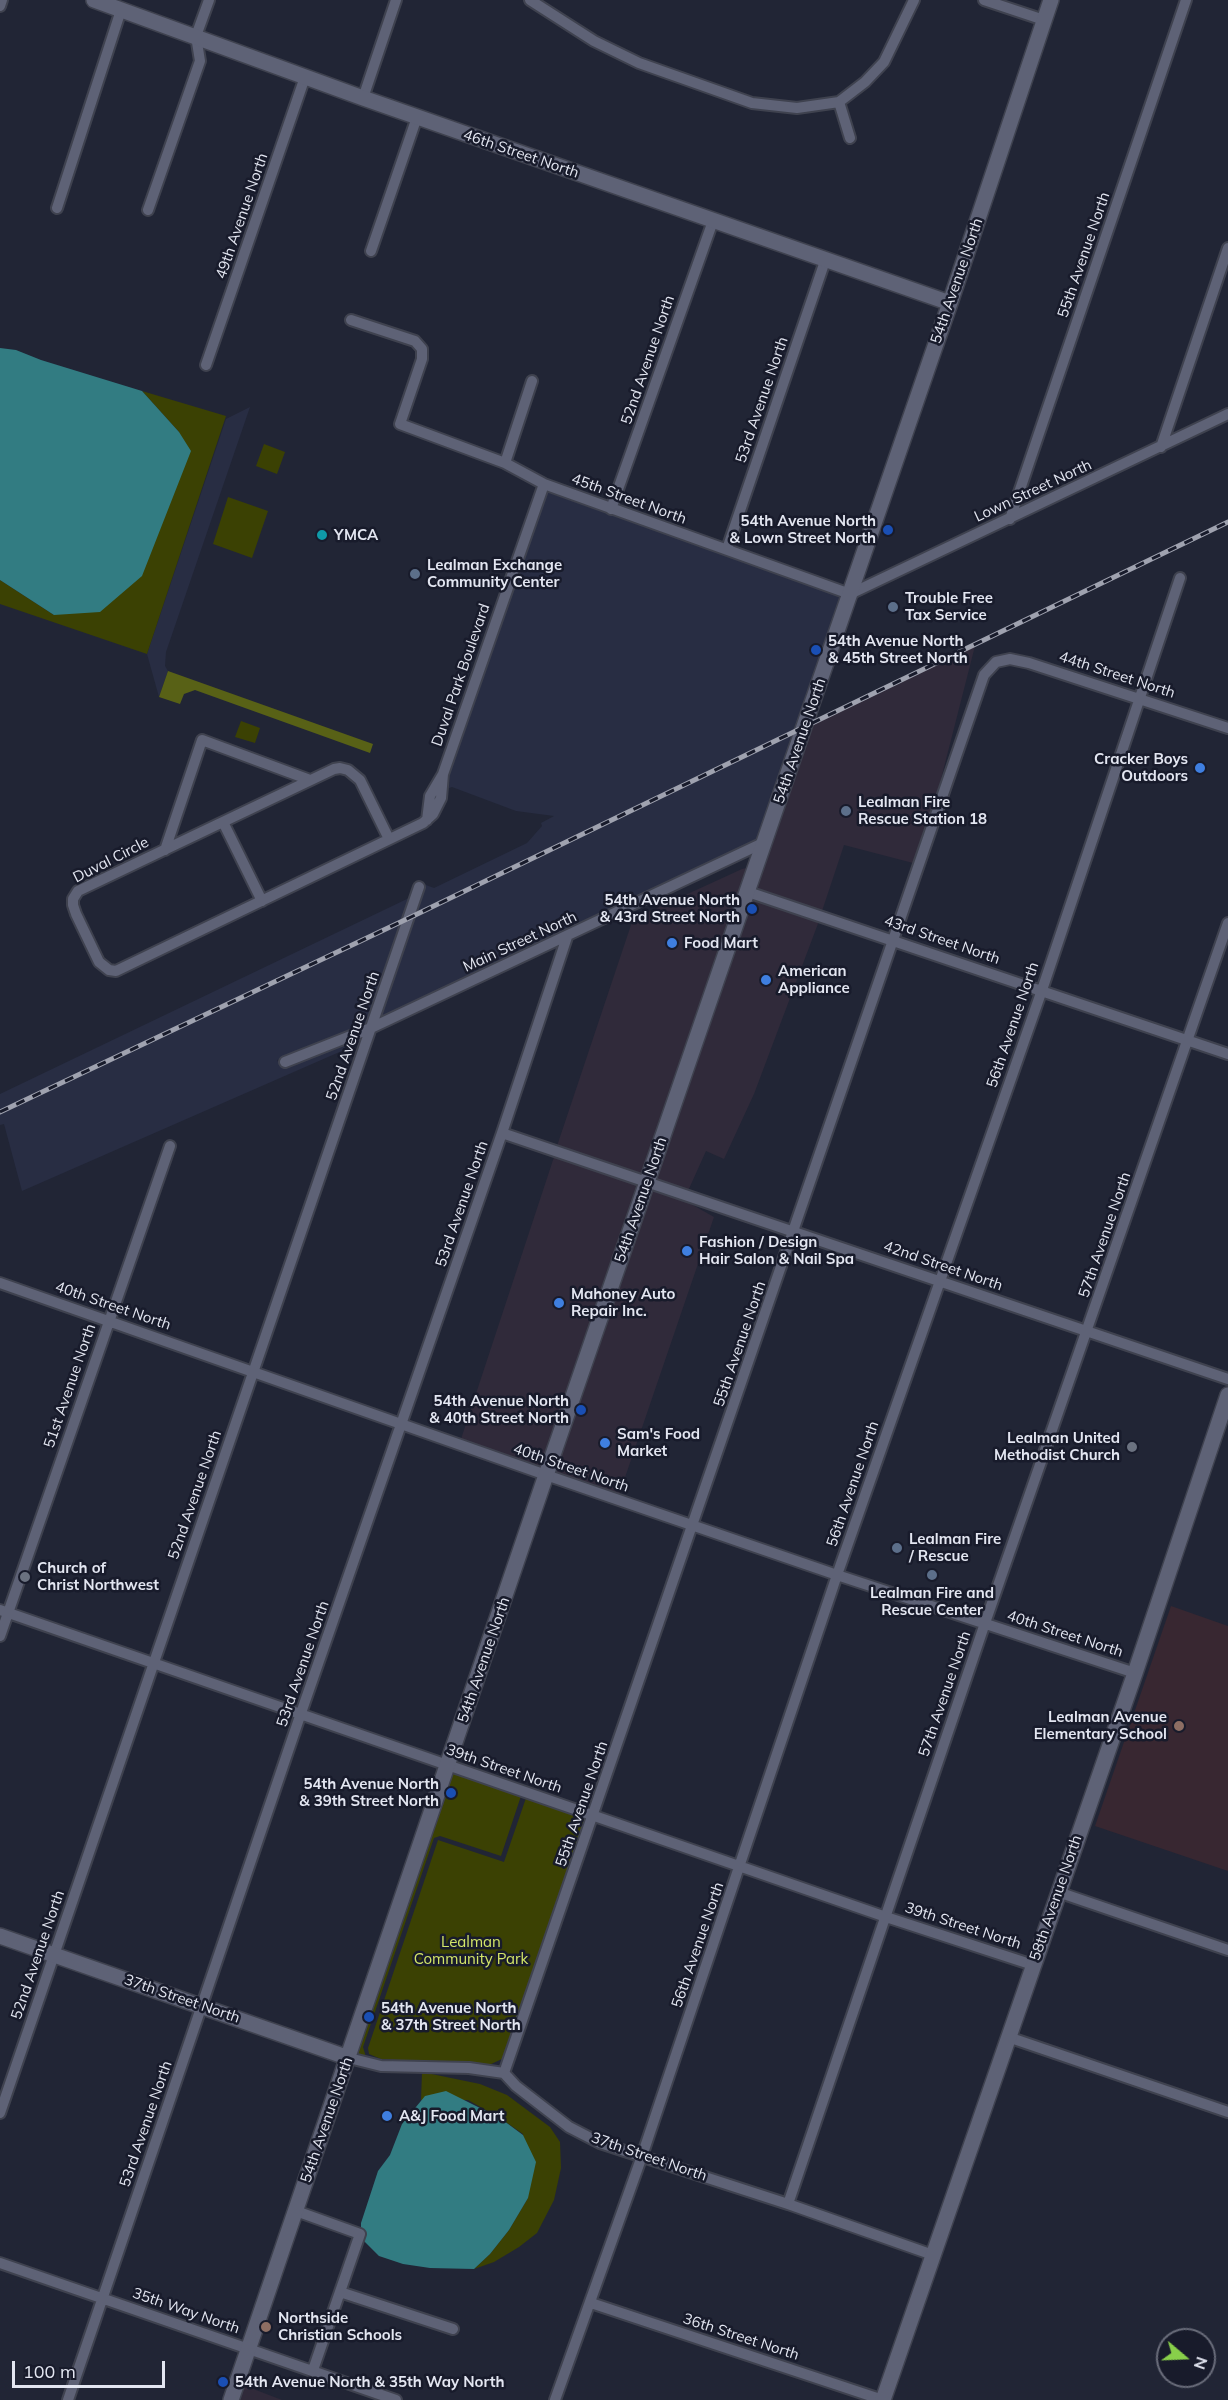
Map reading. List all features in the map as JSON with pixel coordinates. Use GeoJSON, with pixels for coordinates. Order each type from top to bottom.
{"type":"FeatureCollection","features":[{"type":"Feature","properties":{"kind":"main road","name":"46th Street North"},"geometry":{"type":"LineString","coordinates":[[94,0],[363,98],[950,303]]}},
{"type":"Feature","properties":{"kind":"main road","name":"54th Avenue North"},"geometry":{"type":"LineString","coordinates":[[231,2400],[950,303],[1051,0]]}},
{"type":"Feature","properties":{"kind":"main road","name":"58th Avenue North"},"geometry":{"type":"LineString","coordinates":[[883,2400],[1135,1672],[1228,1395]]}},
{"type":"Feature","properties":{"kind":"main road","name":"37th Street North"},"geometry":{"type":"LineString","coordinates":[[0,1936],[349,2058]]}},
{"type":"Feature","properties":{"kind":"street"},"geometry":{"type":"LineString","coordinates":[[0,6],[2,0]]}},
{"type":"Feature","properties":{"kind":"street"},"geometry":{"type":"LineString","coordinates":[[148,210],[200,62],[196,36],[209,0]]}},
{"type":"Feature","properties":{"kind":"street"},"geometry":{"type":"LineString","coordinates":[[363,98],[396,0]]}},
{"type":"Feature","properties":{"kind":"street"},"geometry":{"type":"LineString","coordinates":[[530,0],[594,41],[639,63],[752,104],[797,108],[839,102],[865,82],[884,62],[914,0]]}},
{"type":"Feature","properties":{"kind":"street"},"geometry":{"type":"LineString","coordinates":[[984,0],[1044,20]]}},
{"type":"Feature","properties":{"kind":"street","name":"55th Avenue North"},"geometry":{"type":"LineString","coordinates":[[1010,519],[1186,0]]}},
{"type":"Feature","properties":{"kind":"street"},"geometry":{"type":"LineString","coordinates":[[57,208],[121,10]]}},
{"type":"Feature","properties":{"kind":"street","name":"49th Avenue North"},"geometry":{"type":"LineString","coordinates":[[206,365],[305,77]]}},
{"type":"Feature","properties":{"kind":"street"},"geometry":{"type":"LineString","coordinates":[[839,102],[850,138]]}},
{"type":"Feature","properties":{"kind":"street"},"geometry":{"type":"LineString","coordinates":[[371,252],[417,117]]}},
{"type":"Feature","properties":{"kind":"street","name":"52nd Avenue North"},"geometry":{"type":"LineString","coordinates":[[611,509],[713,221]]}},
{"type":"Feature","properties":{"kind":"street"},"geometry":{"type":"LineString","coordinates":[[1161,447],[1228,249]]}},
{"type":"Feature","properties":{"kind":"street","name":"53rd Avenue North"},"geometry":{"type":"LineString","coordinates":[[727,549],[825,261]]}},
{"type":"Feature","properties":{"kind":"street","name":"45th Street North"},"geometry":{"type":"LineString","coordinates":[[351,320],[415,341],[422,349],[422,359],[400,424],[505,463],[544,484],[850,594]]}},
{"type":"Feature","properties":{"kind":"street"},"geometry":{"type":"LineString","coordinates":[[505,463],[532,381]]}},
{"type":"Feature","properties":{"kind":"street","name":"Lown Street North"},"geometry":{"type":"LineString","coordinates":[[850,594],[1228,414]]}},
{"type":"Feature","properties":{"kind":"street","name":"Duval Park Boulevard"},"geometry":{"type":"LineString","coordinates":[[425,822],[437,808],[441,798],[443,774],[544,484]]}},
{"type":"Feature","properties":{"kind":"street","name":"56th Avenue North"},"geometry":{"type":"LineString","coordinates":[[555,2400],[642,2156],[837,1575],[1042,990],[1180,578]]}},
{"type":"Feature","properties":{"kind":"street","name":"44th Street North"},"geometry":{"type":"LineString","coordinates":[[996,662],[1010,659],[1029,663],[1139,697],[1228,728]]}},
{"type":"Feature","properties":{"kind":"street","name":"55th Avenue North"},"geometry":{"type":"LineString","coordinates":[[504,2073],[971,711],[984,675],[996,662]]}},
{"type":"Feature","properties":{"kind":"street"},"geometry":{"type":"LineString","coordinates":[[165,850],[202,740],[310,780]]}},
{"type":"Feature","properties":{"kind":"street","name":"Duval Circle"},"geometry":{"type":"LineString","coordinates":[[390,839],[360,780],[340,768],[310,780],[78,891],[73,899],[76,914],[99,962],[114,972],[119,970],[262,901],[390,839],[425,822]]}},
{"type":"Feature","properties":{"kind":"street"},"geometry":{"type":"LineString","coordinates":[[223,822],[262,901]]}},
{"type":"Feature","properties":{"kind":"street","name":"Main Street North"},"geometry":{"type":"LineString","coordinates":[[285,1062],[371,1028],[567,938],[765,842]]}},
{"type":"Feature","properties":{"kind":"street","name":"52nd Avenue North"},"geometry":{"type":"LineString","coordinates":[[0,2113],[419,887]]}},
{"type":"Feature","properties":{"kind":"street","name":"43rd Street North"},"geometry":{"type":"LineString","coordinates":[[748,892],[1228,1053]]}},
{"type":"Feature","properties":{"kind":"street","name":"57th Avenue North"},"geometry":{"type":"LineString","coordinates":[[788,2204],[985,1623],[1228,923]]}},
{"type":"Feature","properties":{"kind":"street","name":"53rd Avenue North"},"geometry":{"type":"LineString","coordinates":[[68,2400],[567,938]]}},
{"type":"Feature","properties":{"kind":"street","name":"42nd Street North"},"geometry":{"type":"LineString","coordinates":[[502,1133],[1228,1379]]}},
{"type":"Feature","properties":{"kind":"street","name":"51st Avenue North"},"geometry":{"type":"LineString","coordinates":[[0,1636],[4,1611],[170,1146]]}},
{"type":"Feature","properties":{"kind":"street","name":"40th Street North"},"geometry":{"type":"LineString","coordinates":[[0,1283],[402,1423],[546,1476],[837,1575],[1135,1672]]}},
{"type":"Feature","properties":{"kind":"street","name":"39th Street North"},"geometry":{"type":"LineString","coordinates":[[4,1611],[740,1867],[1033,1965]]}},
{"type":"Feature","properties":{"kind":"street"},"geometry":{"type":"LineString","coordinates":[[1058,1892],[1228,1950]]}},
{"type":"Feature","properties":{"kind":"street"},"geometry":{"type":"LineString","coordinates":[[1008,2037],[1228,2112]]}},
{"type":"Feature","properties":{"kind":"street","name":"37th Street North"},"geometry":{"type":"LineString","coordinates":[[349,2058],[381,2066],[468,2068],[504,2073],[516,2086],[569,2127],[600,2143],[788,2204],[933,2255]]}},
{"type":"Feature","properties":{"kind":"street"},"geometry":{"type":"LineString","coordinates":[[296,2211],[360,2234],[313,2370]]}},
{"type":"Feature","properties":{"kind":"street","name":"35th Way North"},"geometry":{"type":"LineString","coordinates":[[0,2263],[395,2400]]}},
{"type":"Feature","properties":{"kind":"street"},"geometry":{"type":"LineString","coordinates":[[340,2292],[453,2329]]}},
{"type":"Feature","properties":{"kind":"street","name":"36th Street North"},"geometry":{"type":"LineString","coordinates":[[591,2303],[883,2400]]}},
{"type":"Feature","properties":{"kind":"shaded area"},"geometry":{"type":"Polygon","coordinates":[[[0,348],[16,350],[142,391],[179,432],[191,451],[142,576],[100,612],[54,615],[0,580],[0,348]]]}},
{"type":"Feature","properties":{"kind":"shaded area"},"geometry":{"type":"Polygon","coordinates":[[[250,407],[166,652],[165,666],[168,671],[159,697],[147,654],[226,419],[250,407]]]}},
{"type":"Feature","properties":{"kind":"shaded area"},"geometry":{"type":"Polygon","coordinates":[[[547,492],[843,597],[760,838],[381,1017],[426,885],[434,888],[527,843],[542,826],[541,823],[554,816],[516,811],[452,787],[449,788],[450,772],[547,492]]]}},
{"type":"Feature","properties":{"kind":"shaded area"},"geometry":{"type":"Polygon","coordinates":[[[975,646],[940,783],[913,863],[844,845],[822,911],[756,889],[770,846],[773,845],[772,842],[812,725],[975,646]]]}},
{"type":"Feature","properties":{"kind":"shaded area"},"geometry":{"type":"Polygon","coordinates":[[[751,867],[643,1176],[557,1146],[633,919],[751,867]]]}},
{"type":"Feature","properties":{"kind":"shaded area"},"geometry":{"type":"Polygon","coordinates":[[[409,898],[366,1024],[277,1060],[283,1069],[362,1038],[360,1043],[22,1191],[4,1124],[0,1125],[0,1094],[409,898]]]}},
{"type":"Feature","properties":{"kind":"shaded area"},"geometry":{"type":"Polygon","coordinates":[[[752,899],[819,921],[754,1094],[724,1159],[706,1151],[688,1191],[655,1180],[752,899]]]}},
{"type":"Feature","properties":{"kind":"shaded area"},"geometry":{"type":"Polygon","coordinates":[[[554,1157],[640,1186],[542,1468],[461,1439],[554,1157]]]}},
{"type":"Feature","properties":{"kind":"shaded area"},"geometry":{"type":"Polygon","coordinates":[[[651,1190],[684,1200],[714,1217],[619,1495],[553,1472],[651,1190]]]}},
{"type":"Feature","properties":{"kind":"shaded area","name":"Lealman Avenue Elementary School"},"geometry":{"type":"Polygon","coordinates":[[[1171,1606],[1228,1626],[1228,1871],[1095,1826],[1171,1606]]]}},
{"type":"Feature","properties":{"kind":"shaded area"},"geometry":{"type":"Polygon","coordinates":[[[446,2091],[500,2118],[523,2135],[536,2162],[528,2198],[509,2230],[490,2254],[474,2269],[430,2268],[403,2264],[379,2256],[364,2241],[365,2236],[361,2229],[378,2171],[390,2155],[402,2124],[425,2096],[446,2091]]]}},
{"type":"Feature","properties":{"kind":"shaded area"},"geometry":{"type":"Polygon","coordinates":[[[243,2385],[282,2400],[238,2400],[243,2385]]]}},
{"type":"Feature","properties":{"kind":"green space"},"geometry":{"type":"Polygon","coordinates":[[[142,391],[226,416],[147,654],[0,604],[0,580],[54,615],[179,432],[142,391]]]}},
{"type":"Feature","properties":{"kind":"green space"},"geometry":{"type":"Polygon","coordinates":[[[264,444],[285,452],[277,474],[256,466],[264,444]]]}},
{"type":"Feature","properties":{"kind":"green space"},"geometry":{"type":"Polygon","coordinates":[[[228,497],[268,511],[252,558],[213,544],[228,497]]]}},
{"type":"Feature","properties":{"kind":"green space"},"geometry":{"type":"Polygon","coordinates":[[[168,671],[373,744],[370,753],[195,690],[184,694],[180,704],[159,697],[168,671]]]}},
{"type":"Feature","properties":{"kind":"green space"},"geometry":{"type":"Polygon","coordinates":[[[241,721],[260,728],[255,743],[235,737],[241,721]]]}},
{"type":"Feature","properties":{"kind":"green space"},"geometry":{"type":"Polygon","coordinates":[[[452,1773],[521,1796],[501,1856],[440,1836],[434,1838],[363,2047],[366,2057],[356,2054],[452,1773]]]}},
{"type":"Feature","properties":{"kind":"green space","name":"Lealman Community Park"},"geometry":{"type":"Polygon","coordinates":[[[526,1798],[588,1818],[502,2059],[489,2065],[381,2059],[369,2054],[368,2048],[438,1840],[504,1862],[526,1798]]]}},
{"type":"Feature","properties":{"kind":"green space"},"geometry":{"type":"Polygon","coordinates":[[[422,2072],[480,2084],[507,2095],[550,2127],[560,2142],[561,2168],[554,2200],[537,2233],[494,2262],[474,2269],[490,2254],[509,2230],[528,2198],[523,2134],[468,2100],[421,2100],[422,2072]]]}},
{"type":"Feature","properties":{"kind":"railway"},"geometry":{"type":"LineString","coordinates":[[0,1112],[409,918],[1228,522]]}},
{"type":"Feature","properties":{"kind":"place","name":"54th Avenue North & Lown Street North"},"geometry":{"type":"Point","coordinates":[888,530]}},
{"type":"Feature","properties":{"kind":"place","name":"YMCA"},"geometry":{"type":"Point","coordinates":[322,535]}},
{"type":"Feature","properties":{"kind":"place","name":"Lealman Exchange Community Center"},"geometry":{"type":"Point","coordinates":[415,574]}},
{"type":"Feature","properties":{"kind":"place","name":"Trouble Free Tax Service"},"geometry":{"type":"Point","coordinates":[893,607]}},
{"type":"Feature","properties":{"kind":"place","name":"54th Avenue North & 45th Street North"},"geometry":{"type":"Point","coordinates":[816,650]}},
{"type":"Feature","properties":{"kind":"place","name":"Cracker Boys Outdoors"},"geometry":{"type":"Point","coordinates":[1200,768]}},
{"type":"Feature","properties":{"kind":"place","name":"Lealman Fire Rescue Station 18"},"geometry":{"type":"Point","coordinates":[846,811]}},
{"type":"Feature","properties":{"kind":"place","name":"54th Avenue North & 43rd Street North"},"geometry":{"type":"Point","coordinates":[752,909]}},
{"type":"Feature","properties":{"kind":"place","name":"Food Mart"},"geometry":{"type":"Point","coordinates":[672,943]}},
{"type":"Feature","properties":{"kind":"place","name":"American Appliance"},"geometry":{"type":"Point","coordinates":[766,980]}},
{"type":"Feature","properties":{"kind":"place","name":"Fashion / Design Hair Salon & Nail Spa"},"geometry":{"type":"Point","coordinates":[687,1251]}},
{"type":"Feature","properties":{"kind":"place","name":"Mahoney Auto Repair Inc."},"geometry":{"type":"Point","coordinates":[559,1303]}},
{"type":"Feature","properties":{"kind":"place","name":"54th Avenue North & 40th Street North"},"geometry":{"type":"Point","coordinates":[581,1410]}},
{"type":"Feature","properties":{"kind":"place","name":"Sam's Food Market"},"geometry":{"type":"Point","coordinates":[605,1443]}},
{"type":"Feature","properties":{"kind":"place","name":"Lealman United Methodist Church"},"geometry":{"type":"Point","coordinates":[1132,1447]}},
{"type":"Feature","properties":{"kind":"place","name":"Lealman Fire / Rescue"},"geometry":{"type":"Point","coordinates":[897,1548]}},
{"type":"Feature","properties":{"kind":"place","name":"Lealman Fire and Rescue Center"},"geometry":{"type":"Point","coordinates":[932,1575]}},
{"type":"Feature","properties":{"kind":"place","name":"Church of Christ Northwest"},"geometry":{"type":"Point","coordinates":[25,1577]}},
{"type":"Feature","properties":{"kind":"place","name":"Lealman Avenue Elementary School"},"geometry":{"type":"Point","coordinates":[1179,1726]}},
{"type":"Feature","properties":{"kind":"place","name":"54th Avenue North & 39th Street North"},"geometry":{"type":"Point","coordinates":[451,1793]}},
{"type":"Feature","properties":{"kind":"place","name":"54th Avenue North & 37th Street North"},"geometry":{"type":"Point","coordinates":[369,2017]}},
{"type":"Feature","properties":{"kind":"place","name":"A&J Food Mart"},"geometry":{"type":"Point","coordinates":[387,2116]}},
{"type":"Feature","properties":{"kind":"place","name":"Northside Christian Schools"},"geometry":{"type":"Point","coordinates":[266,2327]}},
{"type":"Feature","properties":{"kind":"place","name":"54th Avenue North & 35th Way North"},"geometry":{"type":"Point","coordinates":[223,2382]}}]}
